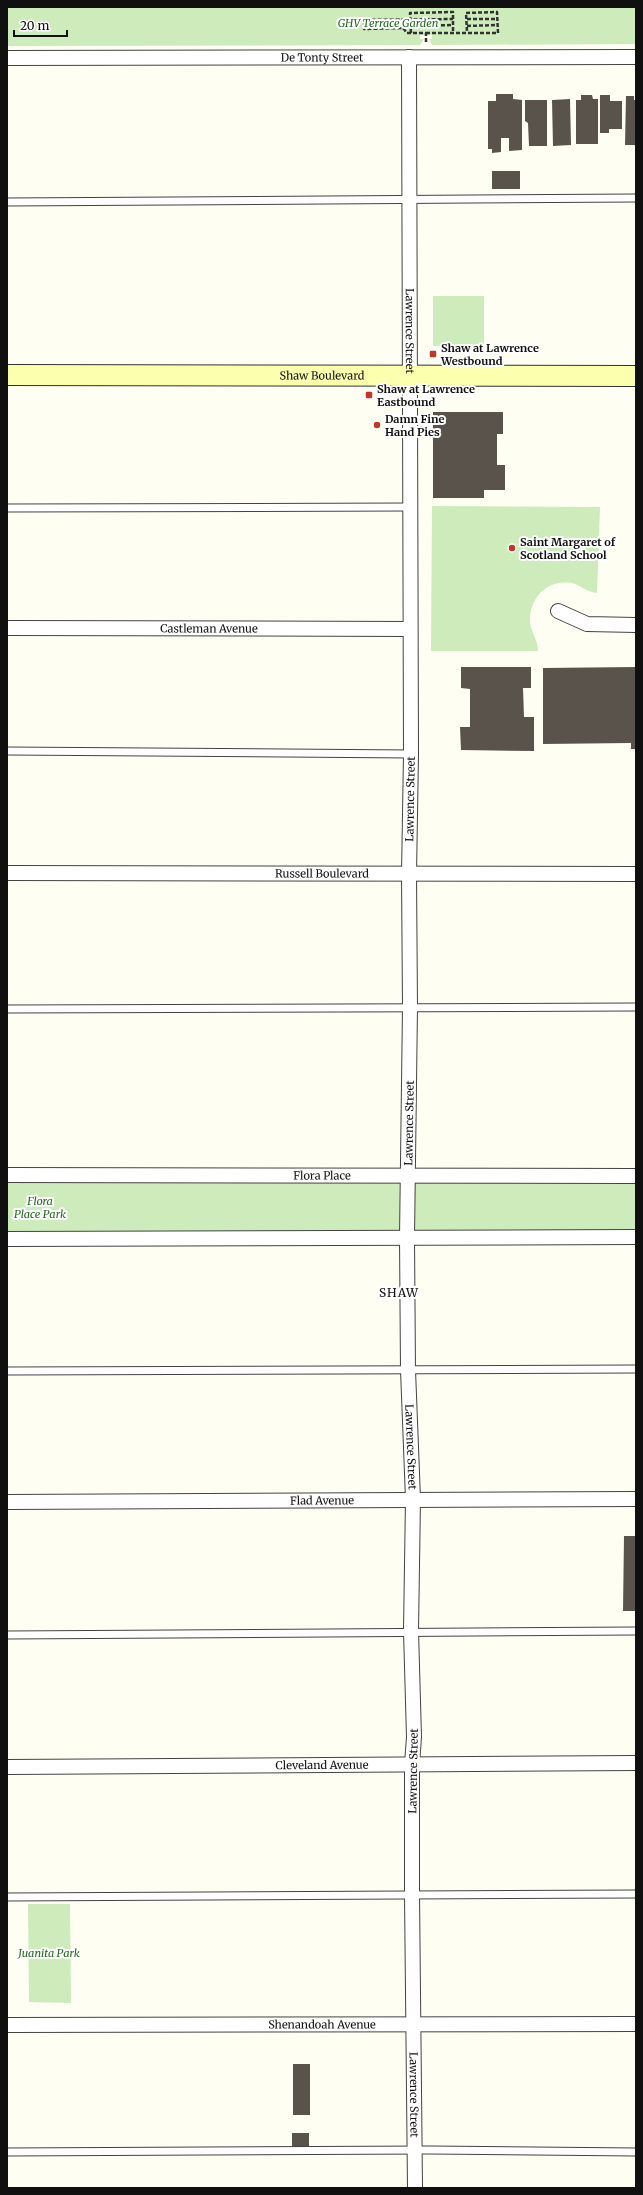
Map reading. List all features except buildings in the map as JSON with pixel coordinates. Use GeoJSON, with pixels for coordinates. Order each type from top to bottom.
{"type":"FeatureCollection","features":[{"type":"Feature","properties":{"kind":"street","name":"Lawrence Street"},"geometry":{"type":"LineString","coordinates":[[409,57],[411,754],[407,1238],[408,1370],[413,1499],[411,1631],[414,1738],[412,1764],[412,1895],[416,2188]]}},
{"type":"Feature","properties":{"kind":"street","name":"De Tonty Street"},"geometry":{"type":"LineString","coordinates":[[7,58],[636,57]]}},
{"type":"Feature","properties":{"kind":"street","name":"Shaw Boulevard"},"geometry":{"type":"LineString","coordinates":[[7,375],[410,374],[636,376]]}},
{"type":"Feature","properties":{"kind":"street"},"geometry":{"type":"LineString","coordinates":[[558,611],[587,624],[636,625]]}},
{"type":"Feature","properties":{"kind":"street","name":"Castleman Avenue"},"geometry":{"type":"LineString","coordinates":[[7,628],[410,629]]}},
{"type":"Feature","properties":{"kind":"street","name":"Russell Boulevard"},"geometry":{"type":"LineString","coordinates":[[7,874],[636,874]]}},
{"type":"Feature","properties":{"kind":"street","name":"Flora Place"},"geometry":{"type":"LineString","coordinates":[[7,1175],[408,1174],[636,1176]]}},
{"type":"Feature","properties":{"kind":"street"},"geometry":{"type":"LineString","coordinates":[[7,1239],[636,1237]]}},
{"type":"Feature","properties":{"kind":"street","name":"Flad Avenue"},"geometry":{"type":"LineString","coordinates":[[7,1502],[636,1499]]}},
{"type":"Feature","properties":{"kind":"street","name":"Cleveland Avenue"},"geometry":{"type":"LineString","coordinates":[[7,1767],[636,1763]]}},
{"type":"Feature","properties":{"kind":"street","name":"Shenandoah Avenue"},"geometry":{"type":"LineString","coordinates":[[7,2026],[636,2024]]}},
{"type":"Feature","properties":{"kind":"lane"},"geometry":{"type":"LineString","coordinates":[[7,202],[636,198]]}},
{"type":"Feature","properties":{"kind":"lane"},"geometry":{"type":"LineString","coordinates":[[7,508],[410,507]]}},
{"type":"Feature","properties":{"kind":"lane"},"geometry":{"type":"LineString","coordinates":[[7,751],[411,754]]}},
{"type":"Feature","properties":{"kind":"lane"},"geometry":{"type":"LineString","coordinates":[[7,1009],[636,1007]]}},
{"type":"Feature","properties":{"kind":"lane"},"geometry":{"type":"LineString","coordinates":[[7,1371],[636,1369]]}},
{"type":"Feature","properties":{"kind":"lane"},"geometry":{"type":"LineString","coordinates":[[7,1635],[411,1631],[636,1631]]}},
{"type":"Feature","properties":{"kind":"lane"},"geometry":{"type":"LineString","coordinates":[[7,1897],[636,1894]]}},
{"type":"Feature","properties":{"kind":"lane"},"geometry":{"type":"LineString","coordinates":[[7,2152],[415,2150],[636,2152]]}},
{"type":"Feature","properties":{"kind":"path"},"geometry":{"type":"LineString","coordinates":[[411,33],[410,13],[446,12],[453,12],[453,33]]}},
{"type":"Feature","properties":{"kind":"path"},"geometry":{"type":"LineString","coordinates":[[453,19],[364,20],[364,29],[403,28],[407,33],[498,32],[498,12],[466,13],[467,32]]}},
{"type":"Feature","properties":{"kind":"path"},"geometry":{"type":"LineString","coordinates":[[467,19],[498,19]]}},
{"type":"Feature","properties":{"kind":"path"},"geometry":{"type":"LineString","coordinates":[[411,26],[453,25]]}},
{"type":"Feature","properties":{"kind":"path"},"geometry":{"type":"LineString","coordinates":[[467,26],[498,25]]}},
{"type":"Feature","properties":{"kind":"path"},"geometry":{"type":"LineString","coordinates":[[482,26],[482,32]]}},
{"type":"Feature","properties":{"kind":"path"},"geometry":{"type":"LineString","coordinates":[[426,33],[426,44]]}},
{"type":"Feature","properties":{"kind":"green space","name":"GHV Terrace Garden"},"geometry":{"type":"Polygon","coordinates":[[[7,7],[636,7],[636,44],[432,45],[429,39],[432,39],[432,35],[420,35],[420,39],[424,39],[420,45],[7,46],[7,7]]]}},
{"type":"Feature","properties":{"kind":"green space"},"geometry":{"type":"Polygon","coordinates":[[[433,296],[484,296],[484,346],[433,346],[433,296]]]}},
{"type":"Feature","properties":{"kind":"green space"},"geometry":{"type":"Polygon","coordinates":[[[432,506],[600,507],[597,593],[588,591],[575,584],[566,583],[557,583],[542,591],[533,605],[530,622],[538,651],[431,651],[432,506]]]}},
{"type":"Feature","properties":{"kind":"green space","name":"Flora Place Park"},"geometry":{"type":"Polygon","coordinates":[[[7,1175],[636,1176],[636,1237],[7,1239],[7,1175]]]}},
{"type":"Feature","properties":{"kind":"green space","name":"Juanita Park"},"geometry":{"type":"Polygon","coordinates":[[[28,1904],[70,1904],[71,2003],[29,2002],[28,1904]]]}},
{"type":"Feature","properties":{"kind":"place","name":"Shaw at Lawrence Westbound"},"geometry":{"type":"Point","coordinates":[433,354]}},
{"type":"Feature","properties":{"kind":"place","name":"Shaw at Lawrence Eastbound"},"geometry":{"type":"Point","coordinates":[369,395]}},
{"type":"Feature","properties":{"kind":"place","name":"Damn Fine Hand Pies"},"geometry":{"type":"Point","coordinates":[377,425]}},
{"type":"Feature","properties":{"kind":"place","name":"Saint Margaret of Scotland School"},"geometry":{"type":"Point","coordinates":[512,548]}},
{"type":"Feature","properties":{"kind":"district","name":"SHAW"},"geometry":{"type":"Point","coordinates":[399,1293]}}]}
